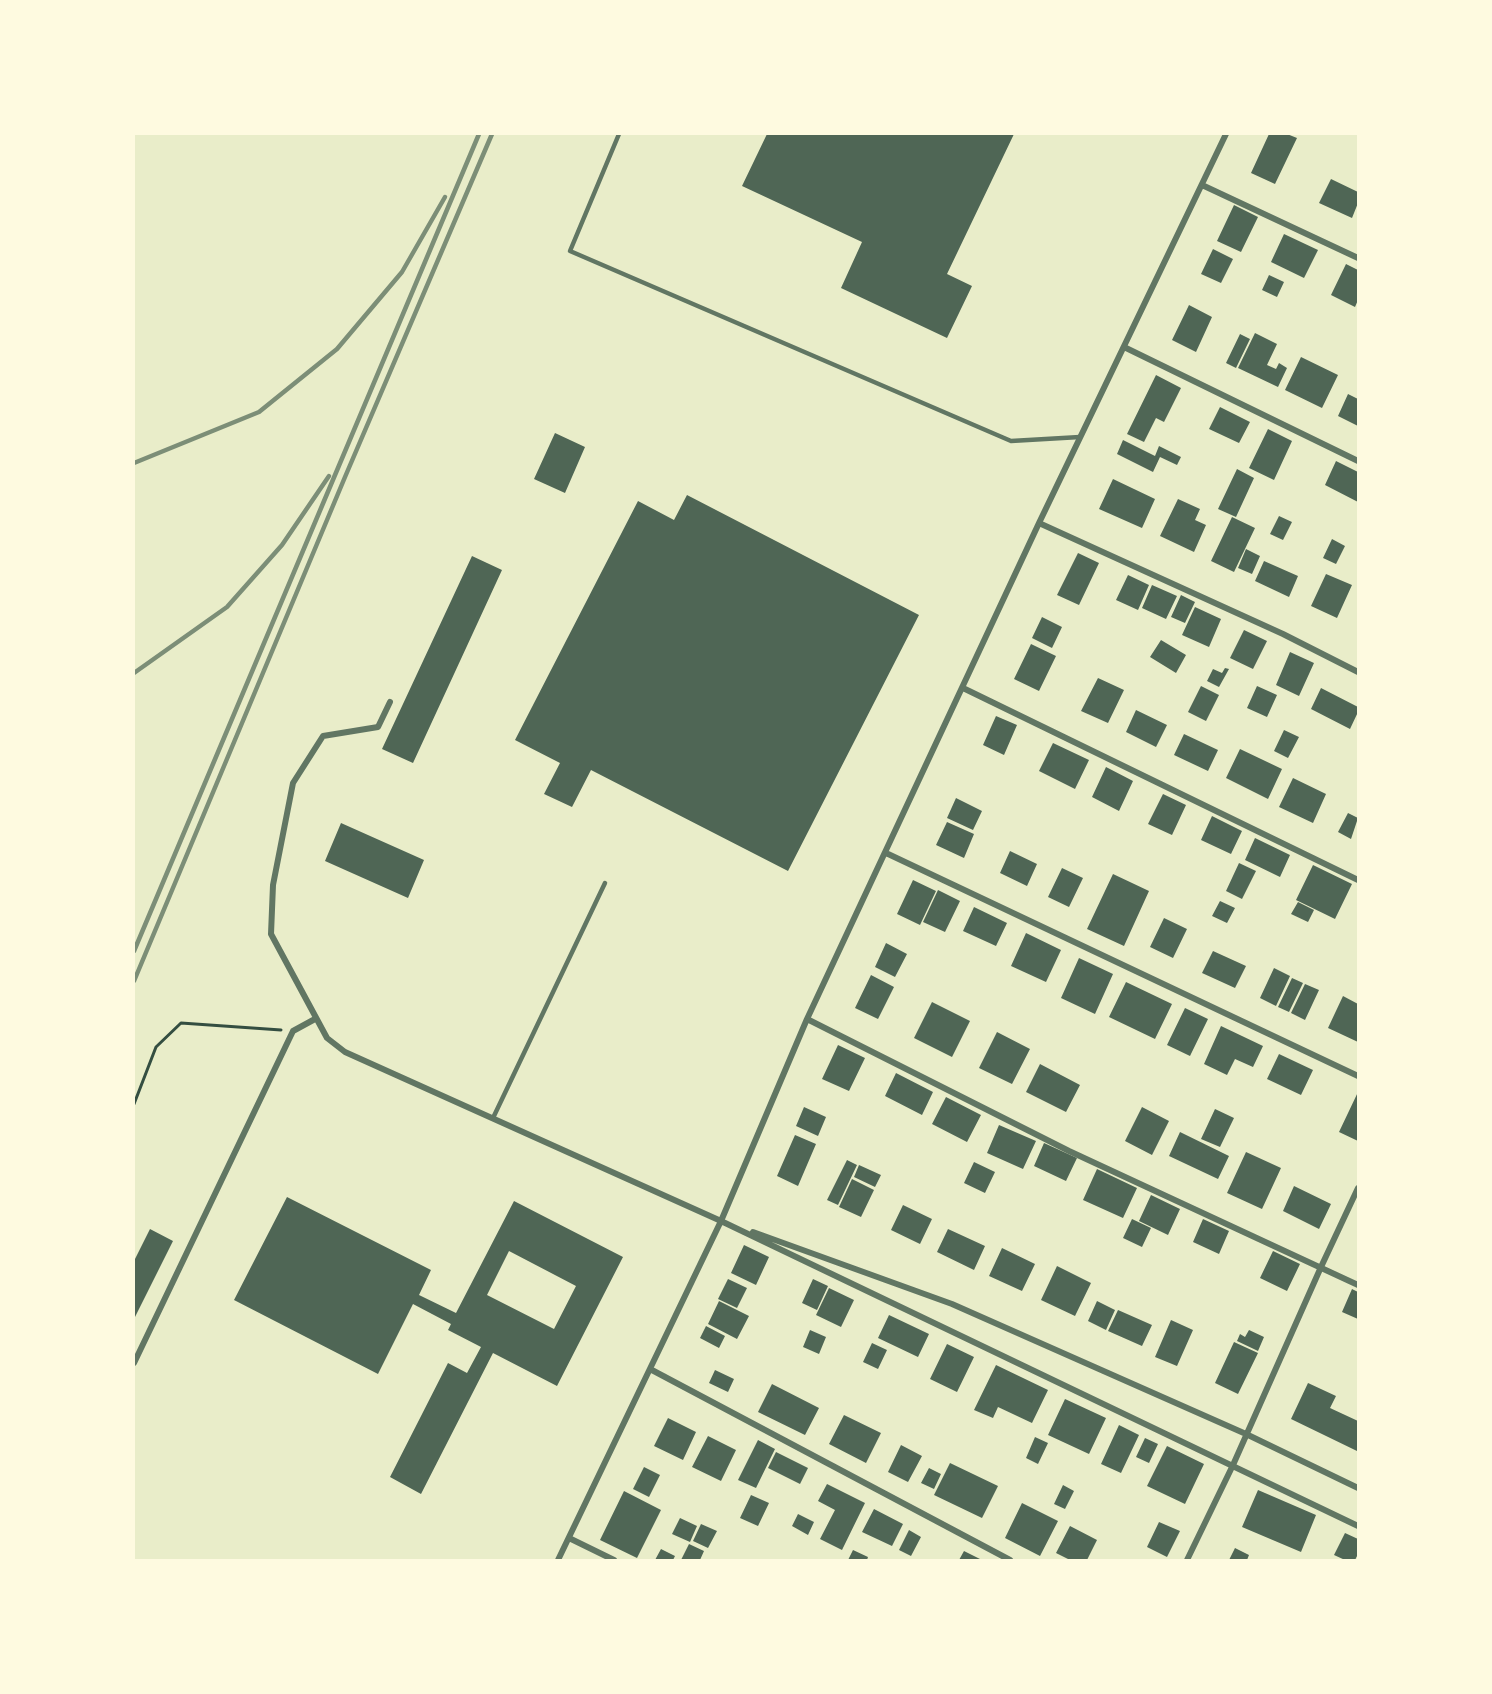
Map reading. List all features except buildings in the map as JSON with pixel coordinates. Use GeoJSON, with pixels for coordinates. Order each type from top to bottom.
{"type":"FeatureCollection","features":[{"type":"Feature","properties":{"kind":"street"},"geometry":{"type":"LineString","coordinates":[[558,1560],[721,1221],[807,1019],[1039,523],[1226,134]]}},
{"type":"Feature","properties":{"kind":"street"},"geometry":{"type":"LineString","coordinates":[[1202,185],[1359,258]]}},
{"type":"Feature","properties":{"kind":"street"},"geometry":{"type":"LineString","coordinates":[[1124,347],[1359,461]]}},
{"type":"Feature","properties":{"kind":"street"},"geometry":{"type":"LineString","coordinates":[[1039,523],[1283,634],[1359,672]]}},
{"type":"Feature","properties":{"kind":"street"},"geometry":{"type":"LineString","coordinates":[[963,688],[1359,880]]}},
{"type":"Feature","properties":{"kind":"street"},"geometry":{"type":"LineString","coordinates":[[390,702],[378,728],[323,736],[293,783],[273,885],[271,934],[327,1038],[345,1052],[721,1221],[1359,1526]]}},
{"type":"Feature","properties":{"kind":"street"},"geometry":{"type":"LineString","coordinates":[[886,853],[1359,1076]]}},
{"type":"Feature","properties":{"kind":"street"},"geometry":{"type":"LineString","coordinates":[[134,1363],[293,1031],[315,1019]]}},
{"type":"Feature","properties":{"kind":"street"},"geometry":{"type":"LineString","coordinates":[[807,1019],[1069,1151],[1359,1285]]}},
{"type":"Feature","properties":{"kind":"street"},"geometry":{"type":"LineString","coordinates":[[1187,1560],[1233,1466],[1321,1267],[1359,1188]]}},
{"type":"Feature","properties":{"kind":"street"},"geometry":{"type":"LineString","coordinates":[[721,1221],[952,1304],[1246,1434],[1359,1488]]}},
{"type":"Feature","properties":{"kind":"street"},"geometry":{"type":"LineString","coordinates":[[650,1369],[1010,1560]]}},
{"type":"Feature","properties":{"kind":"street"},"geometry":{"type":"LineString","coordinates":[[569,1538],[614,1560]]}},
{"type":"Feature","properties":{"kind":"lane"},"geometry":{"type":"LineString","coordinates":[[619,134],[570,251],[1011,441],[1080,437]]}},
{"type":"Feature","properties":{"kind":"lane"},"geometry":{"type":"LineString","coordinates":[[493,1118],[605,883]]}},
{"type":"Feature","properties":{"kind":"path"},"geometry":{"type":"LineString","coordinates":[[134,1104],[156,1047],[181,1023],[293,1031]]}},
{"type":"Feature","properties":{"kind":"railway"},"geometry":{"type":"LineString","coordinates":[[134,951],[479,134]]}},
{"type":"Feature","properties":{"kind":"railway"},"geometry":{"type":"LineString","coordinates":[[134,981],[345,477],[492,134]]}},
{"type":"Feature","properties":{"kind":"railway"},"geometry":{"type":"LineString","coordinates":[[134,463],[259,412],[337,349],[402,272],[445,197]]}},
{"type":"Feature","properties":{"kind":"railway"},"geometry":{"type":"LineString","coordinates":[[134,673],[227,607],[282,545],[329,476]]}}]}
